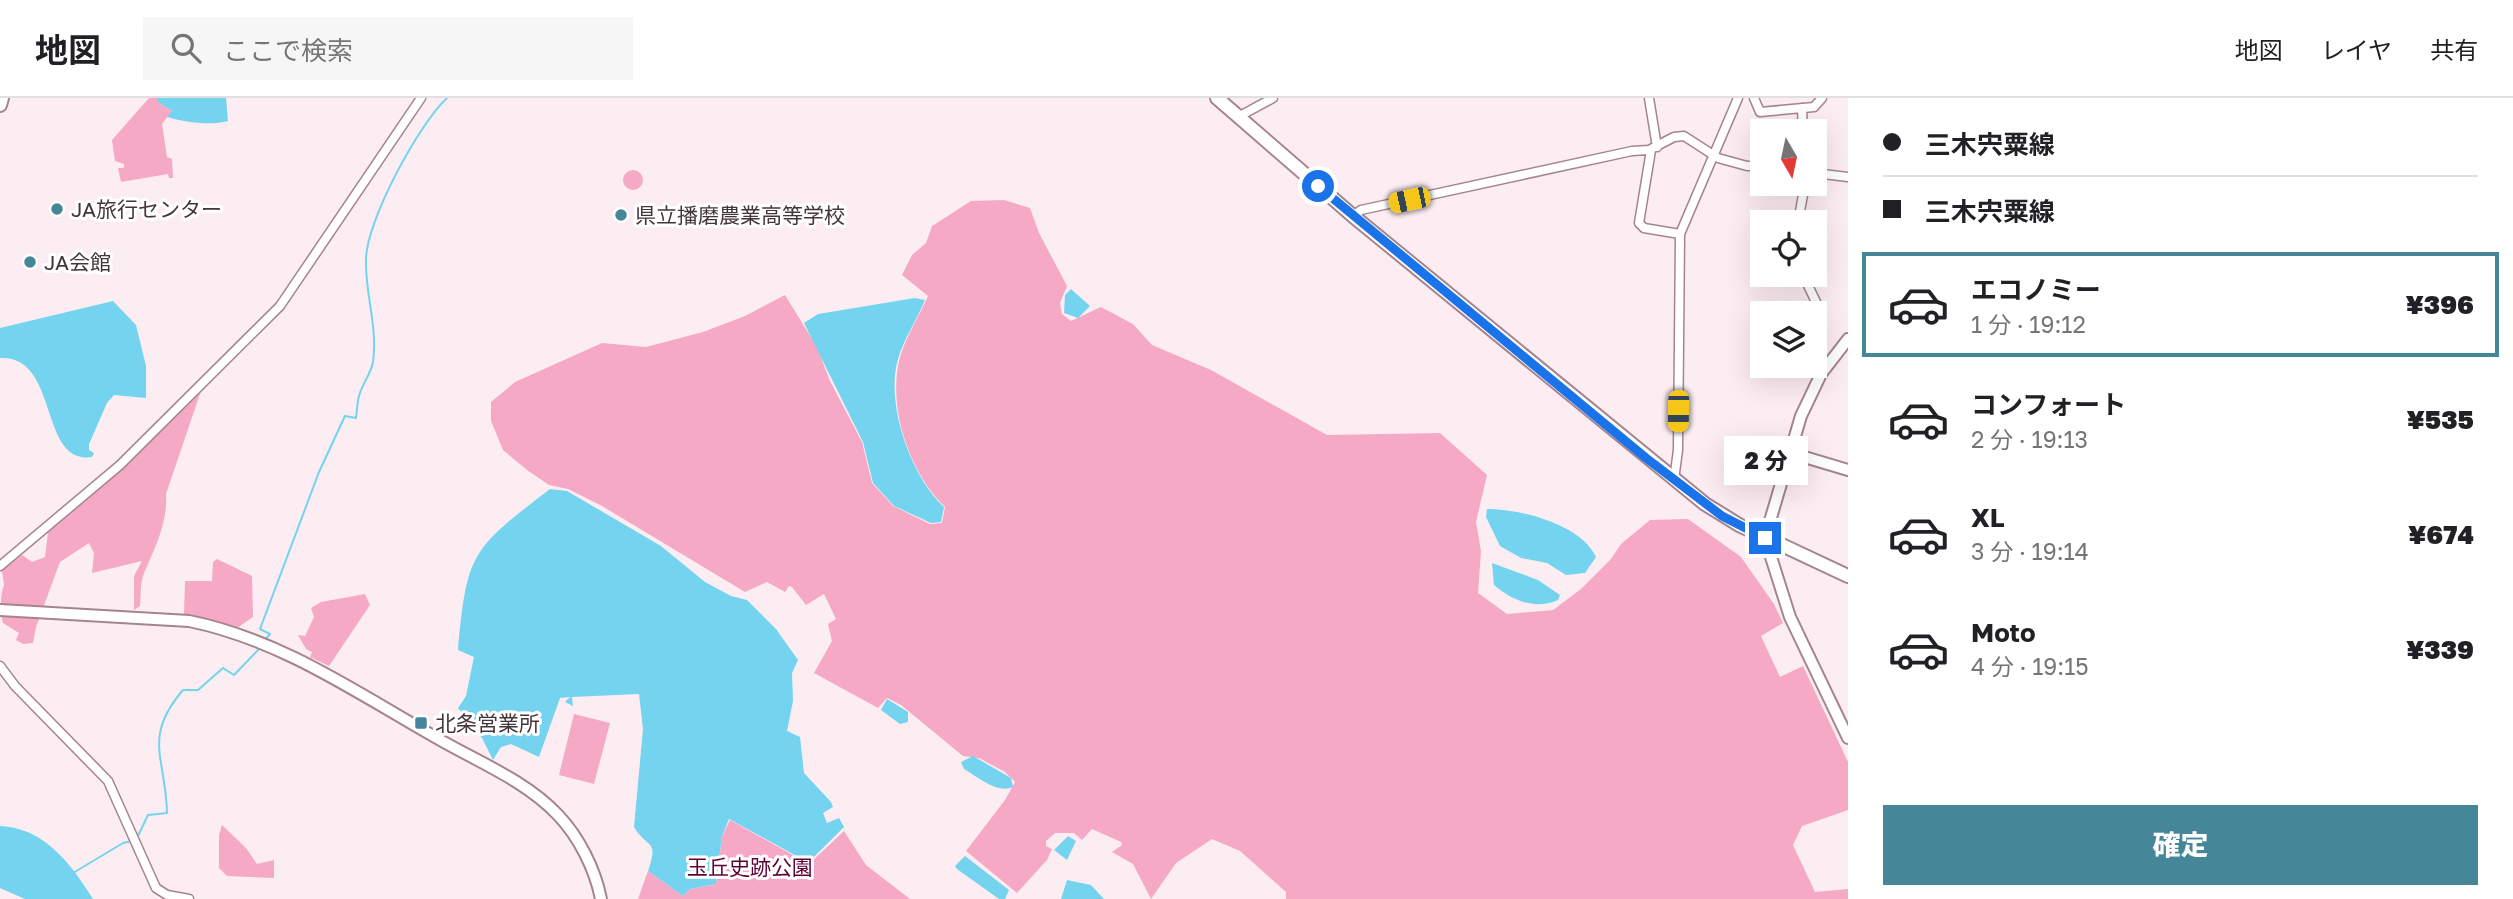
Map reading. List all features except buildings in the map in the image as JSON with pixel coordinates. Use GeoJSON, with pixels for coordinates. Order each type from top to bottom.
{"type":"FeatureCollection","features":[{"type":"Feature","properties":{"kind":"main road"},"geometry":{"type":"LineString","coordinates":[[0,105],[2,98]]}},
{"type":"Feature","properties":{"kind":"main road"},"geometry":{"type":"LineString","coordinates":[[1217,98],[1353,216],[1674,480],[1722,516],[1848,576]]}},
{"type":"Feature","properties":{"kind":"street"},"geometry":{"type":"LineString","coordinates":[[0,566],[120,466],[280,306],[421,98]]}},
{"type":"Feature","properties":{"kind":"street"},"geometry":{"type":"LineString","coordinates":[[1238,117],[1273,98]]}},
{"type":"Feature","properties":{"kind":"street"},"geometry":{"type":"LineString","coordinates":[[1649,98],[1654,148],[1639,223],[1644,228],[1680,234]]}},
{"type":"Feature","properties":{"kind":"street"},"geometry":{"type":"LineString","coordinates":[[1674,480],[1677,476],[1678,450],[1680,234],[1738,98]]}},
{"type":"Feature","properties":{"kind":"street"},"geometry":{"type":"LineString","coordinates":[[1754,98],[1760,112],[1814,107],[1822,98]]}},
{"type":"Feature","properties":{"kind":"street"},"geometry":{"type":"LineString","coordinates":[[1802,108],[1802,119]]}},
{"type":"Feature","properties":{"kind":"street"},"geometry":{"type":"LineString","coordinates":[[1353,216],[1361,210],[1654,148],[1674,137],[1684,136],[1714,155],[1750,166]]}},
{"type":"Feature","properties":{"kind":"street"},"geometry":{"type":"LineString","coordinates":[[1827,174],[1848,177]]}},
{"type":"Feature","properties":{"kind":"street"},"geometry":{"type":"LineString","coordinates":[[1848,339],[1817,371],[1765,538],[1790,617],[1848,738]]}},
{"type":"Feature","properties":{"kind":"street"},"geometry":{"type":"LineString","coordinates":[[1791,453],[1848,470]]}},
{"type":"Feature","properties":{"kind":"street"},"geometry":{"type":"LineString","coordinates":[[0,610],[189,621],[220,627],[274,646],[501,774],[548,805],[570,829],[583,851],[601,899]]}},
{"type":"Feature","properties":{"kind":"street"},"geometry":{"type":"LineString","coordinates":[[0,666],[15,686],[108,781],[156,888],[167,895],[190,899]]}},
{"type":"Feature","properties":{"kind":"green space"},"geometry":{"type":"Polygon","coordinates":[[[149,98],[158,98],[158,102],[172,111],[162,124],[167,157],[172,159],[173,178],[169,178],[168,174],[121,182],[118,168],[124,168],[124,164],[115,161],[112,140],[149,98]]]}},
{"type":"Feature","properties":{"kind":"green space"},"geometry":{"type":"Polygon","coordinates":[[[629,170],[637,170],[643,180],[637,190],[629,190],[623,184],[623,176],[629,170]]]}},
{"type":"Feature","properties":{"kind":"green space"},"geometry":{"type":"Polygon","coordinates":[[[1004,200],[1030,208],[1039,233],[1067,286],[1060,303],[1062,314],[1071,321],[1101,307],[1133,324],[1152,345],[1211,370],[1327,435],[1440,433],[1487,475],[1476,522],[1481,551],[1478,593],[1507,614],[1553,610],[1581,589],[1611,559],[1621,544],[1650,520],[1688,519],[1741,557],[1774,604],[1783,623],[1761,636],[1780,677],[1803,666],[1848,762],[1848,810],[1802,826],[1793,845],[1815,892],[1848,889],[1848,899],[1286,899],[1286,892],[1240,851],[1212,839],[1176,863],[1151,899],[1133,864],[1112,852],[1122,845],[1121,842],[1092,829],[1082,840],[1074,833],[1055,833],[1046,841],[1046,846],[1052,849],[1047,860],[1017,893],[966,851],[1005,800],[1015,782],[1005,772],[979,758],[963,756],[901,705],[887,698],[878,708],[814,673],[832,641],[828,624],[836,619],[824,594],[806,605],[789,586],[785,592],[767,582],[745,592],[602,506],[568,489],[549,485],[503,450],[491,421],[491,402],[515,382],[602,343],[646,347],[703,332],[745,316],[785,295],[817,347],[830,381],[862,442],[872,483],[893,506],[930,524],[942,523],[945,507],[912,459],[899,420],[896,380],[899,361],[928,296],[902,275],[912,255],[926,243],[932,226],[971,201],[1004,200]]]}},
{"type":"Feature","properties":{"kind":"green space"},"geometry":{"type":"Polygon","coordinates":[[[201,391],[166,494],[163,525],[143,577],[140,606],[134,610],[134,576],[142,561],[92,573],[94,553],[89,543],[60,562],[36,627],[33,643],[23,644],[16,640],[19,633],[3,623],[2,571],[22,555],[32,562],[45,557],[48,532],[97,491],[201,391]]]}},
{"type":"Feature","properties":{"kind":"green space"},"geometry":{"type":"Polygon","coordinates":[[[217,559],[252,576],[253,617],[237,628],[184,614],[185,581],[212,581],[213,562],[217,559]]]}},
{"type":"Feature","properties":{"kind":"green space"},"geometry":{"type":"Polygon","coordinates":[[[365,594],[370,605],[329,666],[310,657],[312,652],[306,649],[298,635],[305,636],[314,617],[311,608],[321,602],[365,594]]]}},
{"type":"Feature","properties":{"kind":"green space"},"geometry":{"type":"Polygon","coordinates":[[[574,714],[610,723],[594,784],[559,775],[574,714]]]}},
{"type":"Feature","properties":{"kind":"green space","name":"玉丘史跡公園"},"geometry":{"type":"Polygon","coordinates":[[[730,820],[809,864],[844,831],[866,865],[910,899],[638,899],[648,871],[683,896],[690,889],[716,884],[722,836],[730,820]]]}},
{"type":"Feature","properties":{"kind":"green space"},"geometry":{"type":"Polygon","coordinates":[[[222,825],[246,848],[257,864],[274,860],[274,878],[227,876],[219,868],[219,835],[222,825]]]}},
{"type":"Feature","properties":{"kind":"water"},"geometry":{"type":"Polygon","coordinates":[[[158,98],[226,98],[228,121],[197,123],[167,117],[172,111],[158,102],[158,98]]]}},
{"type":"Feature","properties":{"kind":"water"},"geometry":{"type":"Polygon","coordinates":[[[1071,289],[1090,306],[1078,318],[1064,313],[1065,295],[1071,289]]]}},
{"type":"Feature","properties":{"kind":"water"},"geometry":{"type":"Polygon","coordinates":[[[915,298],[925,300],[898,359],[895,397],[898,418],[912,459],[921,478],[944,507],[941,522],[931,523],[894,506],[873,483],[863,442],[804,323],[818,314],[915,298]]]}},
{"type":"Feature","properties":{"kind":"water"},"geometry":{"type":"Polygon","coordinates":[[[113,301],[136,325],[146,366],[146,398],[114,395],[107,403],[89,444],[89,450],[94,453],[92,457],[75,455],[63,444],[32,373],[19,362],[0,358],[0,328],[113,301]]]}},
{"type":"Feature","properties":{"kind":"water"},"geometry":{"type":"Polygon","coordinates":[[[550,489],[567,491],[661,546],[705,582],[731,596],[747,600],[776,629],[798,660],[792,673],[793,701],[787,731],[800,737],[804,773],[831,802],[833,807],[823,813],[827,823],[839,818],[844,827],[811,860],[802,859],[729,819],[722,836],[716,884],[690,889],[683,896],[648,871],[652,849],[634,827],[643,729],[639,694],[572,697],[573,706],[565,702],[570,697],[560,698],[539,757],[511,744],[501,747],[493,760],[482,738],[458,708],[466,696],[474,657],[458,650],[465,592],[470,571],[489,540],[550,489]]]}},
{"type":"Feature","properties":{"kind":"water"},"geometry":{"type":"Polygon","coordinates":[[[1487,509],[1532,515],[1564,527],[1588,545],[1596,557],[1585,573],[1566,575],[1547,563],[1521,558],[1500,546],[1486,517],[1487,509]]]}},
{"type":"Feature","properties":{"kind":"water"},"geometry":{"type":"Polygon","coordinates":[[[1492,563],[1538,580],[1560,595],[1558,600],[1533,604],[1509,596],[1494,585],[1492,563]]]}},
{"type":"Feature","properties":{"kind":"water"},"geometry":{"type":"Polygon","coordinates":[[[887,699],[908,712],[908,722],[900,724],[881,710],[887,699]]]}},
{"type":"Feature","properties":{"kind":"water"},"geometry":{"type":"Polygon","coordinates":[[[973,756],[1011,778],[1013,787],[1007,789],[994,786],[964,769],[961,762],[973,756]]]}},
{"type":"Feature","properties":{"kind":"water"},"geometry":{"type":"Polygon","coordinates":[[[0,826],[30,833],[55,850],[76,873],[93,899],[25,899],[0,888],[0,826]]]}},
{"type":"Feature","properties":{"kind":"water"},"geometry":{"type":"Polygon","coordinates":[[[1068,836],[1076,841],[1067,860],[1054,850],[1068,836]]]}},
{"type":"Feature","properties":{"kind":"water"},"geometry":{"type":"Polygon","coordinates":[[[965,856],[1009,890],[1005,899],[999,899],[957,869],[955,866],[965,856]]]}},
{"type":"Feature","properties":{"kind":"water"},"geometry":{"type":"Polygon","coordinates":[[[1067,880],[1091,885],[1104,899],[1061,899],[1067,880]]]}},
{"type":"Feature","properties":{"kind":"waterway"},"geometry":{"type":"LineString","coordinates":[[265,640],[270,634],[260,629],[319,472],[345,416],[356,418],[359,396],[372,366],[374,336],[366,260],[375,222],[384,198],[409,150],[447,98]]}},
{"type":"Feature","properties":{"kind":"waterway"},"geometry":{"type":"LineString","coordinates":[[137,838],[148,815],[167,813],[159,749],[163,722],[170,707],[183,690],[198,690],[223,668],[234,675],[260,648]]}},
{"type":"Feature","properties":{"kind":"waterway"},"geometry":{"type":"LineString","coordinates":[[73,873],[123,843],[132,841]]}},
{"type":"Feature","properties":{"kind":"place","name":"JA旅行センター"},"geometry":{"type":"Point","coordinates":[57,209]}},
{"type":"Feature","properties":{"kind":"place","name":"県立播磨農業高等学校"},"geometry":{"type":"Point","coordinates":[621,215]}},
{"type":"Feature","properties":{"kind":"place","name":"JA会館"},"geometry":{"type":"Point","coordinates":[30,262]}},
{"type":"Feature","properties":{"kind":"place","name":"北条営業所"},"geometry":{"type":"Point","coordinates":[421,723]}},
{"type":"Feature","properties":{"kind":"route"},"geometry":{"type":"LineString","coordinates":[[1318,186],[1646,458],[1722,516],[1765,538]]}}]}
